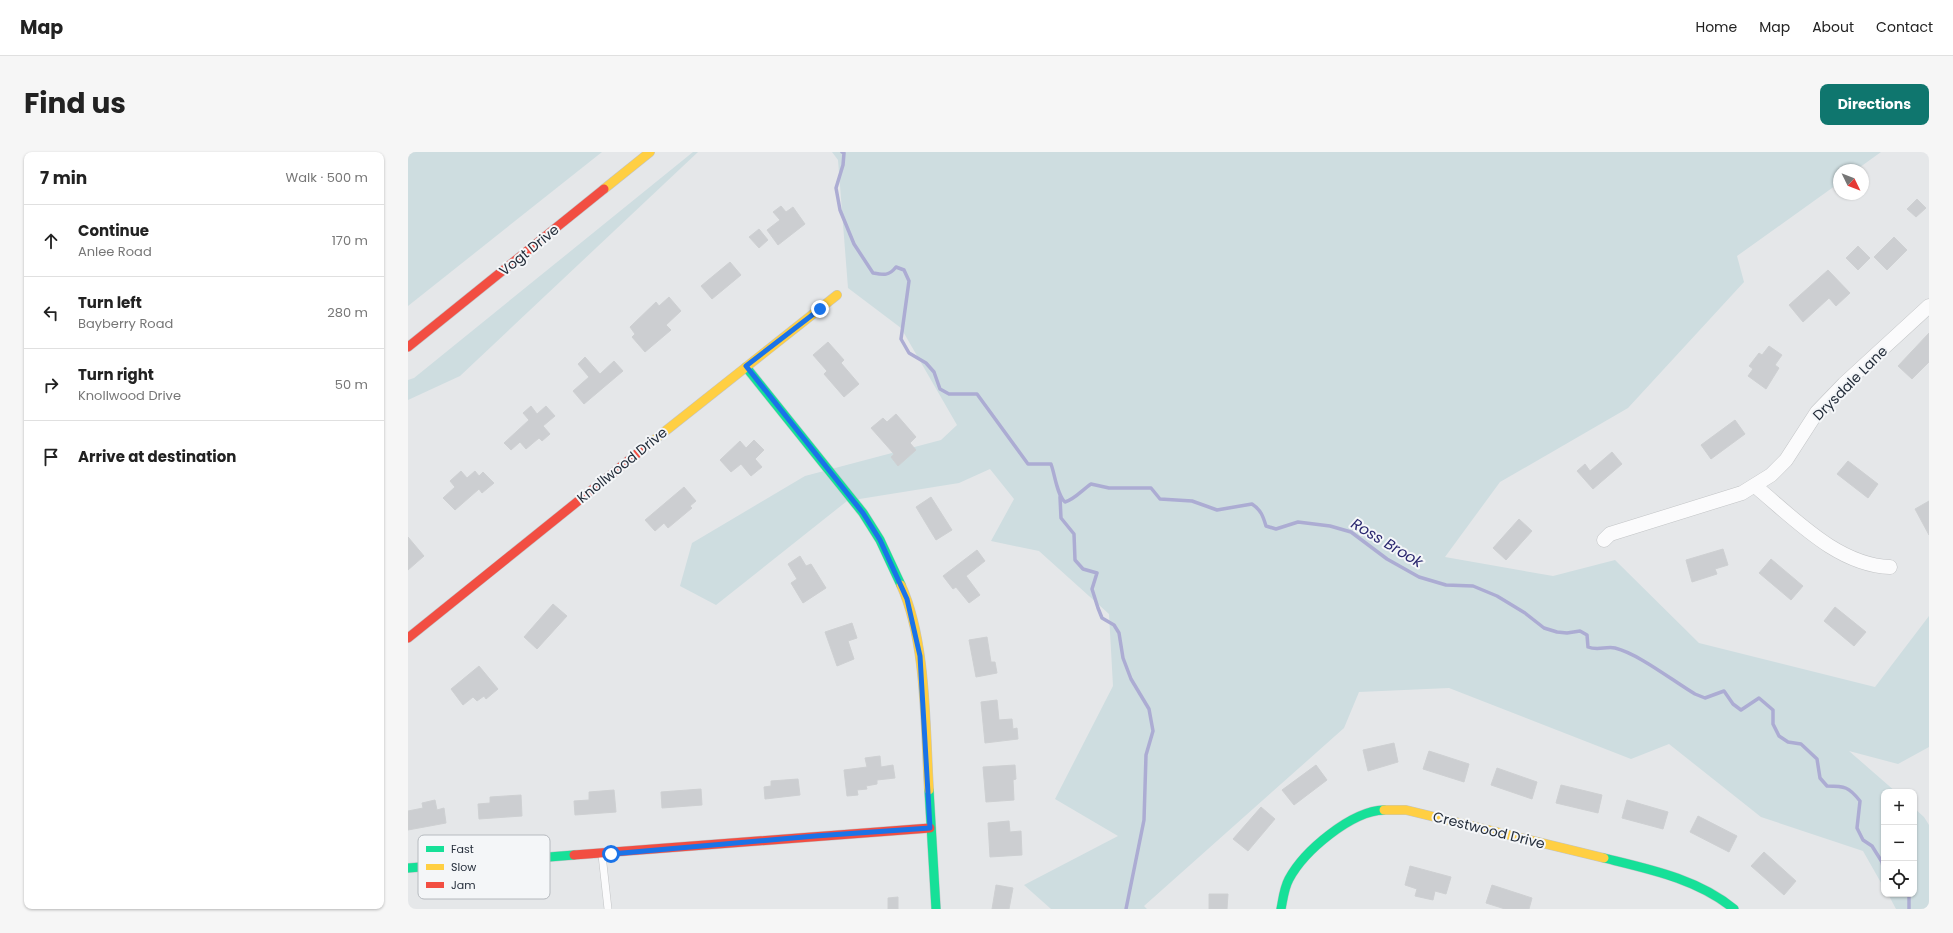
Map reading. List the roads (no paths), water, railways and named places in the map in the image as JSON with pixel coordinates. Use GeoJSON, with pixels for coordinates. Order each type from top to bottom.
{"type":"FeatureCollection","features":[{"type":"Feature","properties":{"kind":"street","name":"Vogt Drive"},"geometry":{"type":"LineString","coordinates":[[408,348],[650,152]]}},
{"type":"Feature","properties":{"kind":"street","name":"Knollwood Drive"},"geometry":{"type":"LineString","coordinates":[[408,638],[746,366],[837,295]]}},
{"type":"Feature","properties":{"kind":"street","name":"Drysdale Lane"},"geometry":{"type":"LineString","coordinates":[[1604,540],[1610,534],[1742,493],[1771,476],[1786,460],[1817,412],[1844,384],[1929,306]]}},
{"type":"Feature","properties":{"kind":"street"},"geometry":{"type":"LineString","coordinates":[[746,366],[863,513],[880,540],[905,593],[920,656],[936,909]]}},
{"type":"Feature","properties":{"kind":"street"},"geometry":{"type":"LineString","coordinates":[[1755,486],[1824,542],[1850,557],[1874,567],[1890,567]]}},
{"type":"Feature","properties":{"kind":"street","name":"Crestwood Drive"},"geometry":{"type":"LineString","coordinates":[[1281,909],[1289,879],[1298,866],[1343,825],[1359,815],[1372,811],[1406,810],[1631,865],[1700,886],[1721,898],[1734,909]]}},
{"type":"Feature","properties":{"kind":"street"},"geometry":{"type":"LineString","coordinates":[[550,858],[815,836],[930,828]]}},
{"type":"Feature","properties":{"kind":"street"},"geometry":{"type":"LineString","coordinates":[[408,868],[418,867]]}},
{"type":"Feature","properties":{"kind":"lane"},"geometry":{"type":"LineString","coordinates":[[602,855],[608,909]]}},
{"type":"Feature","properties":{"kind":"waterway","name":"Ross Brook"},"geometry":{"type":"LineString","coordinates":[[842,152],[844,153],[843,165],[836,188],[840,210],[854,244],[873,273],[886,274],[891,272],[896,267],[904,270],[909,281],[901,339],[909,353],[926,363],[934,372],[940,389],[949,394],[977,394],[1028,464],[1051,464],[1058,490],[1065,502],[1075,497],[1091,484],[1109,488],[1151,488],[1160,499],[1192,501],[1217,510],[1252,504],[1258,509],[1266,526],[1276,529],[1298,522],[1330,526],[1351,532],[1387,559],[1419,577],[1446,585],[1473,586],[1497,596],[1525,613],[1544,628],[1567,633],[1580,631],[1587,635],[1588,647],[1595,649],[1615,648],[1635,656],[1695,694],[1705,698],[1724,691],[1733,704],[1741,710],[1759,698],[1773,710],[1773,724],[1779,736],[1788,742],[1801,744],[1817,759],[1820,778],[1827,786],[1846,788],[1860,801],[1857,828],[1863,840],[1872,846],[1881,861]]}},
{"type":"Feature","properties":{"kind":"waterway"},"geometry":{"type":"LineString","coordinates":[[1060,497],[1061,518],[1074,534],[1075,560],[1083,569],[1097,573],[1092,589],[1098,608],[1102,618],[1114,625],[1119,633],[1123,658],[1131,679],[1149,709],[1153,731],[1146,755],[1144,820],[1126,909]]}},
{"type":"Feature","properties":{"kind":"waterway","name":"Ross Brook"},"geometry":{"type":"LineString","coordinates":[[1909,897],[1909,909]]}}]}
